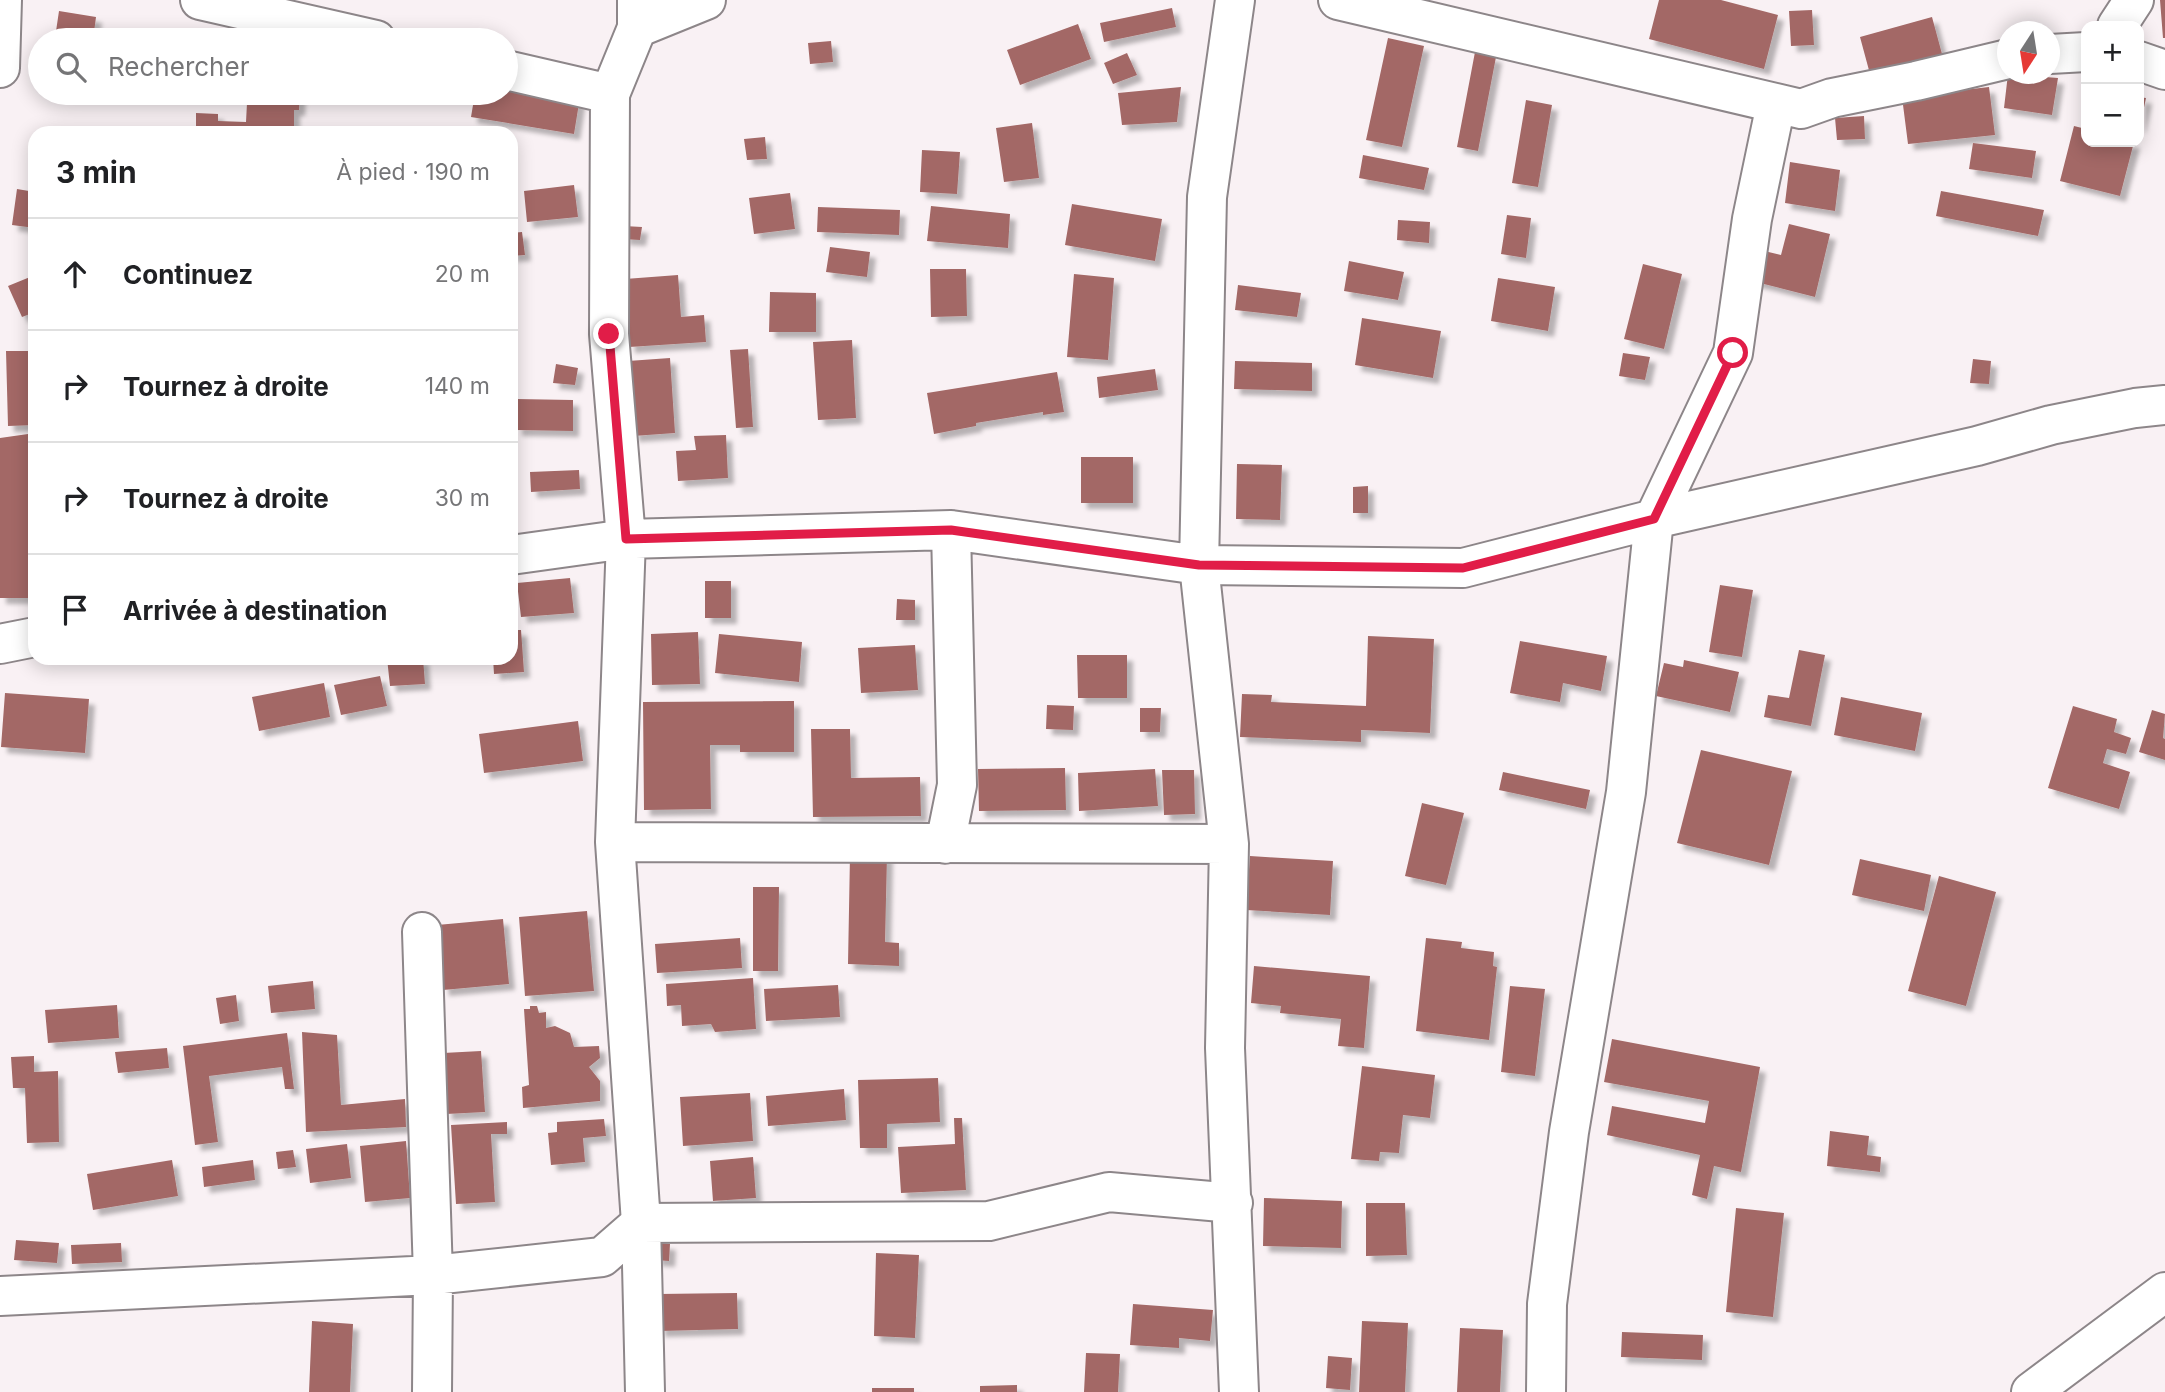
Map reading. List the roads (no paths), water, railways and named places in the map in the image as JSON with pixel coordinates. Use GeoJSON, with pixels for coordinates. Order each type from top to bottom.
{"type":"FeatureCollection","features":[{"type":"Feature","properties":{"kind":"street"},"geometry":{"type":"LineString","coordinates":[[0,68],[2,0]]}},
{"type":"Feature","properties":{"kind":"street"},"geometry":{"type":"LineString","coordinates":[[200,0],[323,28]]}},
{"type":"Feature","properties":{"kind":"street"},"geometry":{"type":"LineString","coordinates":[[645,1392],[641,1223],[615,842],[626,539],[609,334],[610,94],[637,14],[706,0]]}},
{"type":"Feature","properties":{"kind":"street"},"geometry":{"type":"LineString","coordinates":[[1235,0],[1206,197],[1199,565],[1229,844],[1225,1048],[1239,1392]]}},
{"type":"Feature","properties":{"kind":"street"},"geometry":{"type":"LineString","coordinates":[[1338,0],[1801,109],[1832,97],[1916,81],[1997,61]]}},
{"type":"Feature","properties":{"kind":"street"},"geometry":{"type":"LineString","coordinates":[[2120,21],[2134,0]]}},
{"type":"Feature","properties":{"kind":"street"},"geometry":{"type":"LineString","coordinates":[[2060,53],[2081,52]]}},
{"type":"Feature","properties":{"kind":"street"},"geometry":{"type":"LineString","coordinates":[[2144,63],[2165,70]]}},
{"type":"Feature","properties":{"kind":"street"},"geometry":{"type":"LineString","coordinates":[[518,73],[610,94]]}},
{"type":"Feature","properties":{"kind":"street"},"geometry":{"type":"LineString","coordinates":[[1546,1392],[1547,1304],[1569,1132],[1626,792],[1654,519],[1733,353],[1752,219],[1776,104]]}},
{"type":"Feature","properties":{"kind":"street"},"geometry":{"type":"LineString","coordinates":[[518,554],[626,539],[951,530],[1199,565],[1463,568],[1654,519],[1976,446],[2051,425],[2135,408],[2165,405]]}},
{"type":"Feature","properties":{"kind":"street"},"geometry":{"type":"LineString","coordinates":[[944,844],[957,785],[951,530]]}},
{"type":"Feature","properties":{"kind":"street"},"geometry":{"type":"LineString","coordinates":[[0,644],[28,638]]}},
{"type":"Feature","properties":{"kind":"street"},"geometry":{"type":"LineString","coordinates":[[615,842],[1229,844]]}},
{"type":"Feature","properties":{"kind":"street"},"geometry":{"type":"LineString","coordinates":[[422,932],[433,1275],[432,1392]]}},
{"type":"Feature","properties":{"kind":"street"},"geometry":{"type":"LineString","coordinates":[[0,1296],[433,1275],[602,1257],[641,1223],[989,1221],[1109,1192],[1233,1203]]}},
{"type":"Feature","properties":{"kind":"street"},"geometry":{"type":"LineString","coordinates":[[2031,1392],[2165,1292]]}}]}
